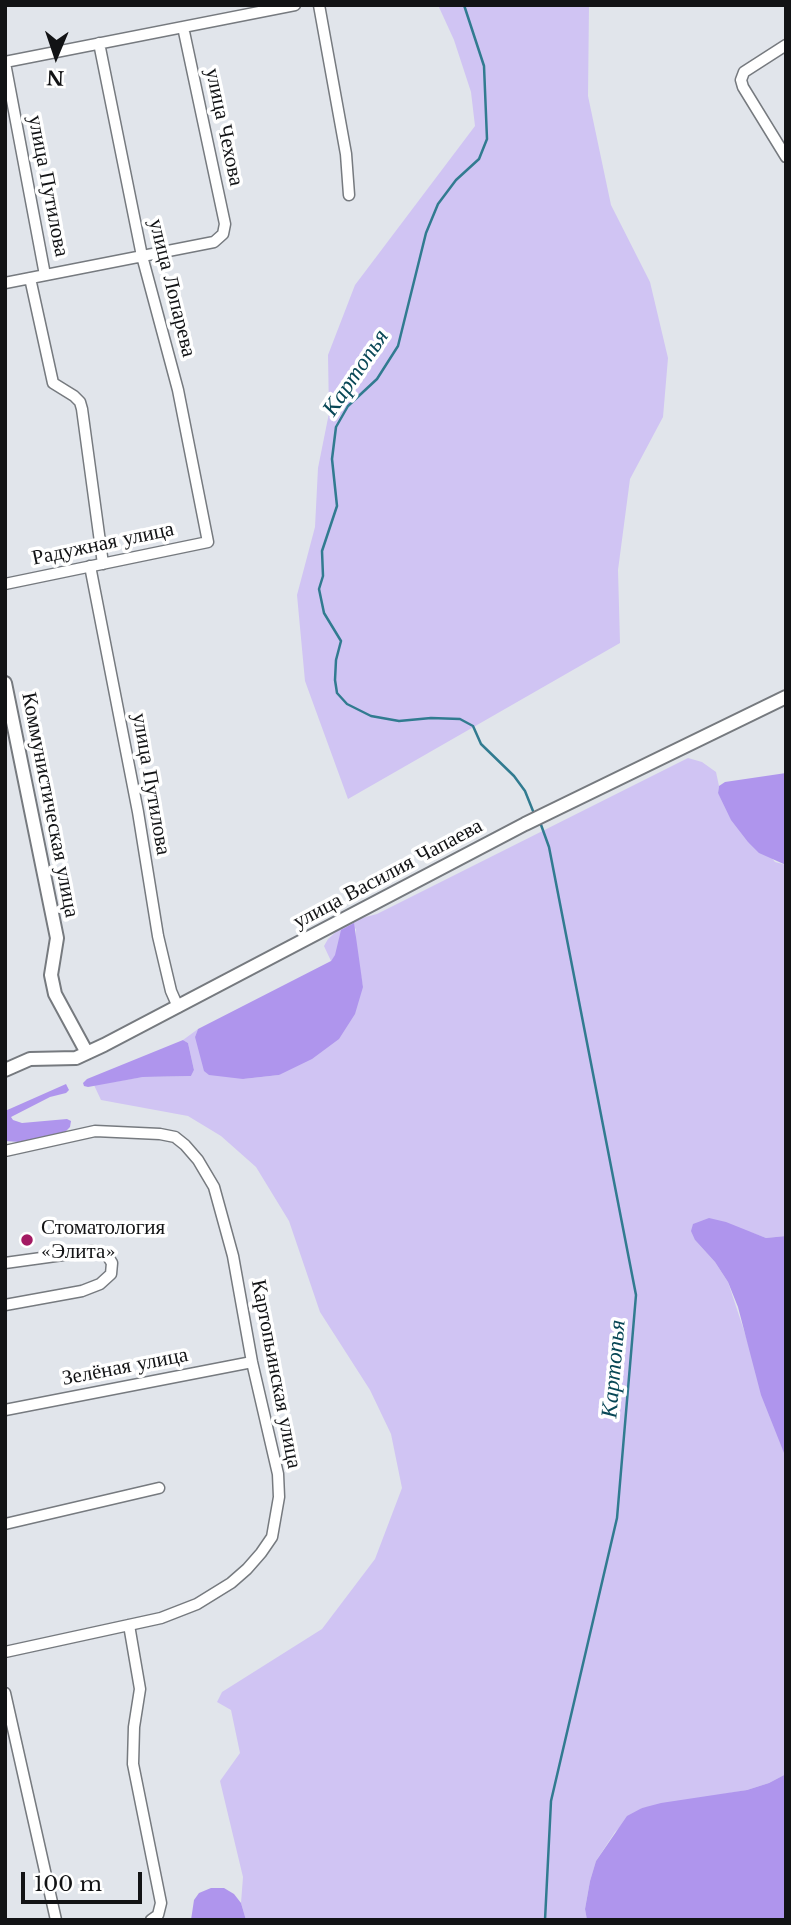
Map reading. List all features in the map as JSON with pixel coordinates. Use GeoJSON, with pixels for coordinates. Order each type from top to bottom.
{"type":"FeatureCollection","features":[{"type":"Feature","properties":{"kind":"street"},"geometry":{"type":"LineString","coordinates":[[5,62],[295,5]]}},
{"type":"Feature","properties":{"kind":"street"},"geometry":{"type":"LineString","coordinates":[[319,5],[346,154],[349,195]]}},
{"type":"Feature","properties":{"kind":"street","name":"улица Чехова"},"geometry":{"type":"LineString","coordinates":[[142,256],[214,242],[223,234],[225,224],[183,27]]}},
{"type":"Feature","properties":{"kind":"street","name":"улица Лопарева"},"geometry":{"type":"LineString","coordinates":[[99,43],[142,256],[178,390],[208,542]]}},
{"type":"Feature","properties":{"kind":"street"},"geometry":{"type":"LineString","coordinates":[[786,46],[744,72],[741,79],[743,87],[786,158]]}},
{"type":"Feature","properties":{"kind":"street","name":"улица Путилова"},"geometry":{"type":"LineString","coordinates":[[5,62],[45,275]]}},
{"type":"Feature","properties":{"kind":"street"},"geometry":{"type":"LineString","coordinates":[[5,283],[142,256]]}},
{"type":"Feature","properties":{"kind":"street","name":"улица Путилова"},"geometry":{"type":"LineString","coordinates":[[30,278],[53,383],[74,396],[82,409],[103,564]]}},
{"type":"Feature","properties":{"kind":"street","name":"Радужная улица"},"geometry":{"type":"LineString","coordinates":[[5,584],[208,542]]}},
{"type":"Feature","properties":{"kind":"street","name":"улица Путилова"},"geometry":{"type":"LineString","coordinates":[[90,566],[138,812],[158,936],[171,991],[178,1007]]}},
{"type":"Feature","properties":{"kind":"street","name":"Коммунистическая улица"},"geometry":{"type":"LineString","coordinates":[[5,683],[57,937],[51,975],[55,994],[86,1053]]}},
{"type":"Feature","properties":{"kind":"street","name":"улица Василия Чапаева"},"geometry":{"type":"LineString","coordinates":[[5,1070],[30,1059],[76,1058],[525,824],[786,697]]}},
{"type":"Feature","properties":{"kind":"street","name":"Картопьинская улица"},"geometry":{"type":"LineString","coordinates":[[5,1151],[95,1131],[160,1134],[175,1137],[198,1160],[214,1187],[233,1256],[252,1362],[278,1474],[279,1497],[272,1537],[247,1569],[214,1594],[178,1612],[142,1622],[5,1652]]}},
{"type":"Feature","properties":{"kind":"street"},"geometry":{"type":"LineString","coordinates":[[5,1263],[92,1251],[107,1255],[112,1263],[111,1274],[100,1284],[82,1291],[5,1305]]}},
{"type":"Feature","properties":{"kind":"street","name":"Зелёная улица"},"geometry":{"type":"LineString","coordinates":[[5,1410],[252,1362]]}},
{"type":"Feature","properties":{"kind":"street"},"geometry":{"type":"LineString","coordinates":[[5,1524],[159,1488]]}},
{"type":"Feature","properties":{"kind":"street"},"geometry":{"type":"LineString","coordinates":[[129,1625],[140,1689],[134,1727],[134,1764],[161,1903],[158,1915],[151,1920]]}},
{"type":"Feature","properties":{"kind":"street"},"geometry":{"type":"LineString","coordinates":[[5,1693],[55,1920]]}},
{"type":"Feature","properties":{"kind":"shaded area"},"geometry":{"type":"Polygon","coordinates":[[[438,5],[589,5],[588,96],[611,205],[650,282],[668,358],[663,417],[630,479],[618,570],[620,643],[348,799],[305,681],[297,595],[315,527],[318,468],[329,413],[328,355],[355,285],[475,126],[471,92],[454,40],[438,5]]]}},
{"type":"Feature","properties":{"kind":"shaded area"},"geometry":{"type":"Polygon","coordinates":[[[688,758],[702,762],[716,772],[718,793],[775,862],[786,865],[786,1236],[766,1238],[750,1232],[695,1240],[715,1262],[728,1282],[786,1458],[786,1774],[747,1790],[642,1808],[615,1832],[596,1861],[585,1909],[587,1920],[246,1920],[241,1903],[243,1877],[220,1781],[240,1753],[231,1710],[217,1702],[222,1692],[322,1629],[375,1559],[402,1488],[391,1434],[370,1390],[320,1312],[289,1221],[256,1167],[221,1136],[188,1116],[101,1100],[94,1085],[143,1077],[191,1076],[194,1070],[188,1043],[183,1040],[198,1029],[195,1037],[243,1079],[279,1075],[363,987],[355,943],[356,928],[331,961],[324,946],[347,922],[377,914],[688,758]]]}},
{"type":"Feature","properties":{"kind":"shaded area"},"geometry":{"type":"Polygon","coordinates":[[[786,773],[786,865],[759,853],[748,842],[731,820],[718,793],[719,786],[725,782],[786,773]]]}},
{"type":"Feature","properties":{"kind":"shaded area"},"geometry":{"type":"Polygon","coordinates":[[[354,923],[363,987],[355,1014],[339,1039],[312,1059],[279,1075],[243,1079],[209,1075],[204,1071],[195,1037],[198,1029],[331,961],[341,930],[354,923]]]}},
{"type":"Feature","properties":{"kind":"shaded area"},"geometry":{"type":"Polygon","coordinates":[[[183,1040],[188,1043],[194,1070],[191,1076],[143,1077],[84,1086],[83,1083],[87,1079],[183,1040]]]}},
{"type":"Feature","properties":{"kind":"shaded area"},"geometry":{"type":"Polygon","coordinates":[[[66,1084],[69,1090],[66,1093],[50,1097],[11,1117],[22,1123],[67,1119],[71,1121],[65,1132],[48,1138],[5,1141],[5,1111],[66,1084]]]}},
{"type":"Feature","properties":{"kind":"shaded area"},"geometry":{"type":"Polygon","coordinates":[[[709,1218],[766,1238],[786,1236],[786,1458],[761,1395],[738,1307],[728,1282],[691,1231],[693,1224],[709,1218]]]}},
{"type":"Feature","properties":{"kind":"shaded area"},"geometry":{"type":"Polygon","coordinates":[[[786,1774],[786,1920],[587,1920],[585,1909],[596,1861],[627,1816],[642,1808],[661,1803],[747,1790],[786,1774]]]}},
{"type":"Feature","properties":{"kind":"shaded area"},"geometry":{"type":"Polygon","coordinates":[[[211,1888],[224,1888],[234,1894],[241,1903],[246,1920],[191,1920],[194,1900],[199,1893],[211,1888]]]}},
{"type":"Feature","properties":{"kind":"waterway","name":"Картопья"},"geometry":{"type":"LineString","coordinates":[[464,5],[484,66],[487,139],[479,159],[456,180],[438,204],[426,233],[398,346],[377,379],[348,406],[336,427],[332,459],[337,506],[322,551],[323,576],[319,589],[324,613],[341,641],[335,680],[337,693],[347,704],[371,716],[399,721],[460,719],[473,726],[481,744],[514,776],[525,791],[533,811]]}},
{"type":"Feature","properties":{"kind":"waterway","name":"Картопья"},"geometry":{"type":"LineString","coordinates":[[540,822],[549,847],[636,1295],[617,1518],[551,1801],[545,1920]]}},
{"type":"Feature","properties":{"kind":"place","name":"Стоматология «Элита»"},"geometry":{"type":"Point","coordinates":[27,1240]}}]}
